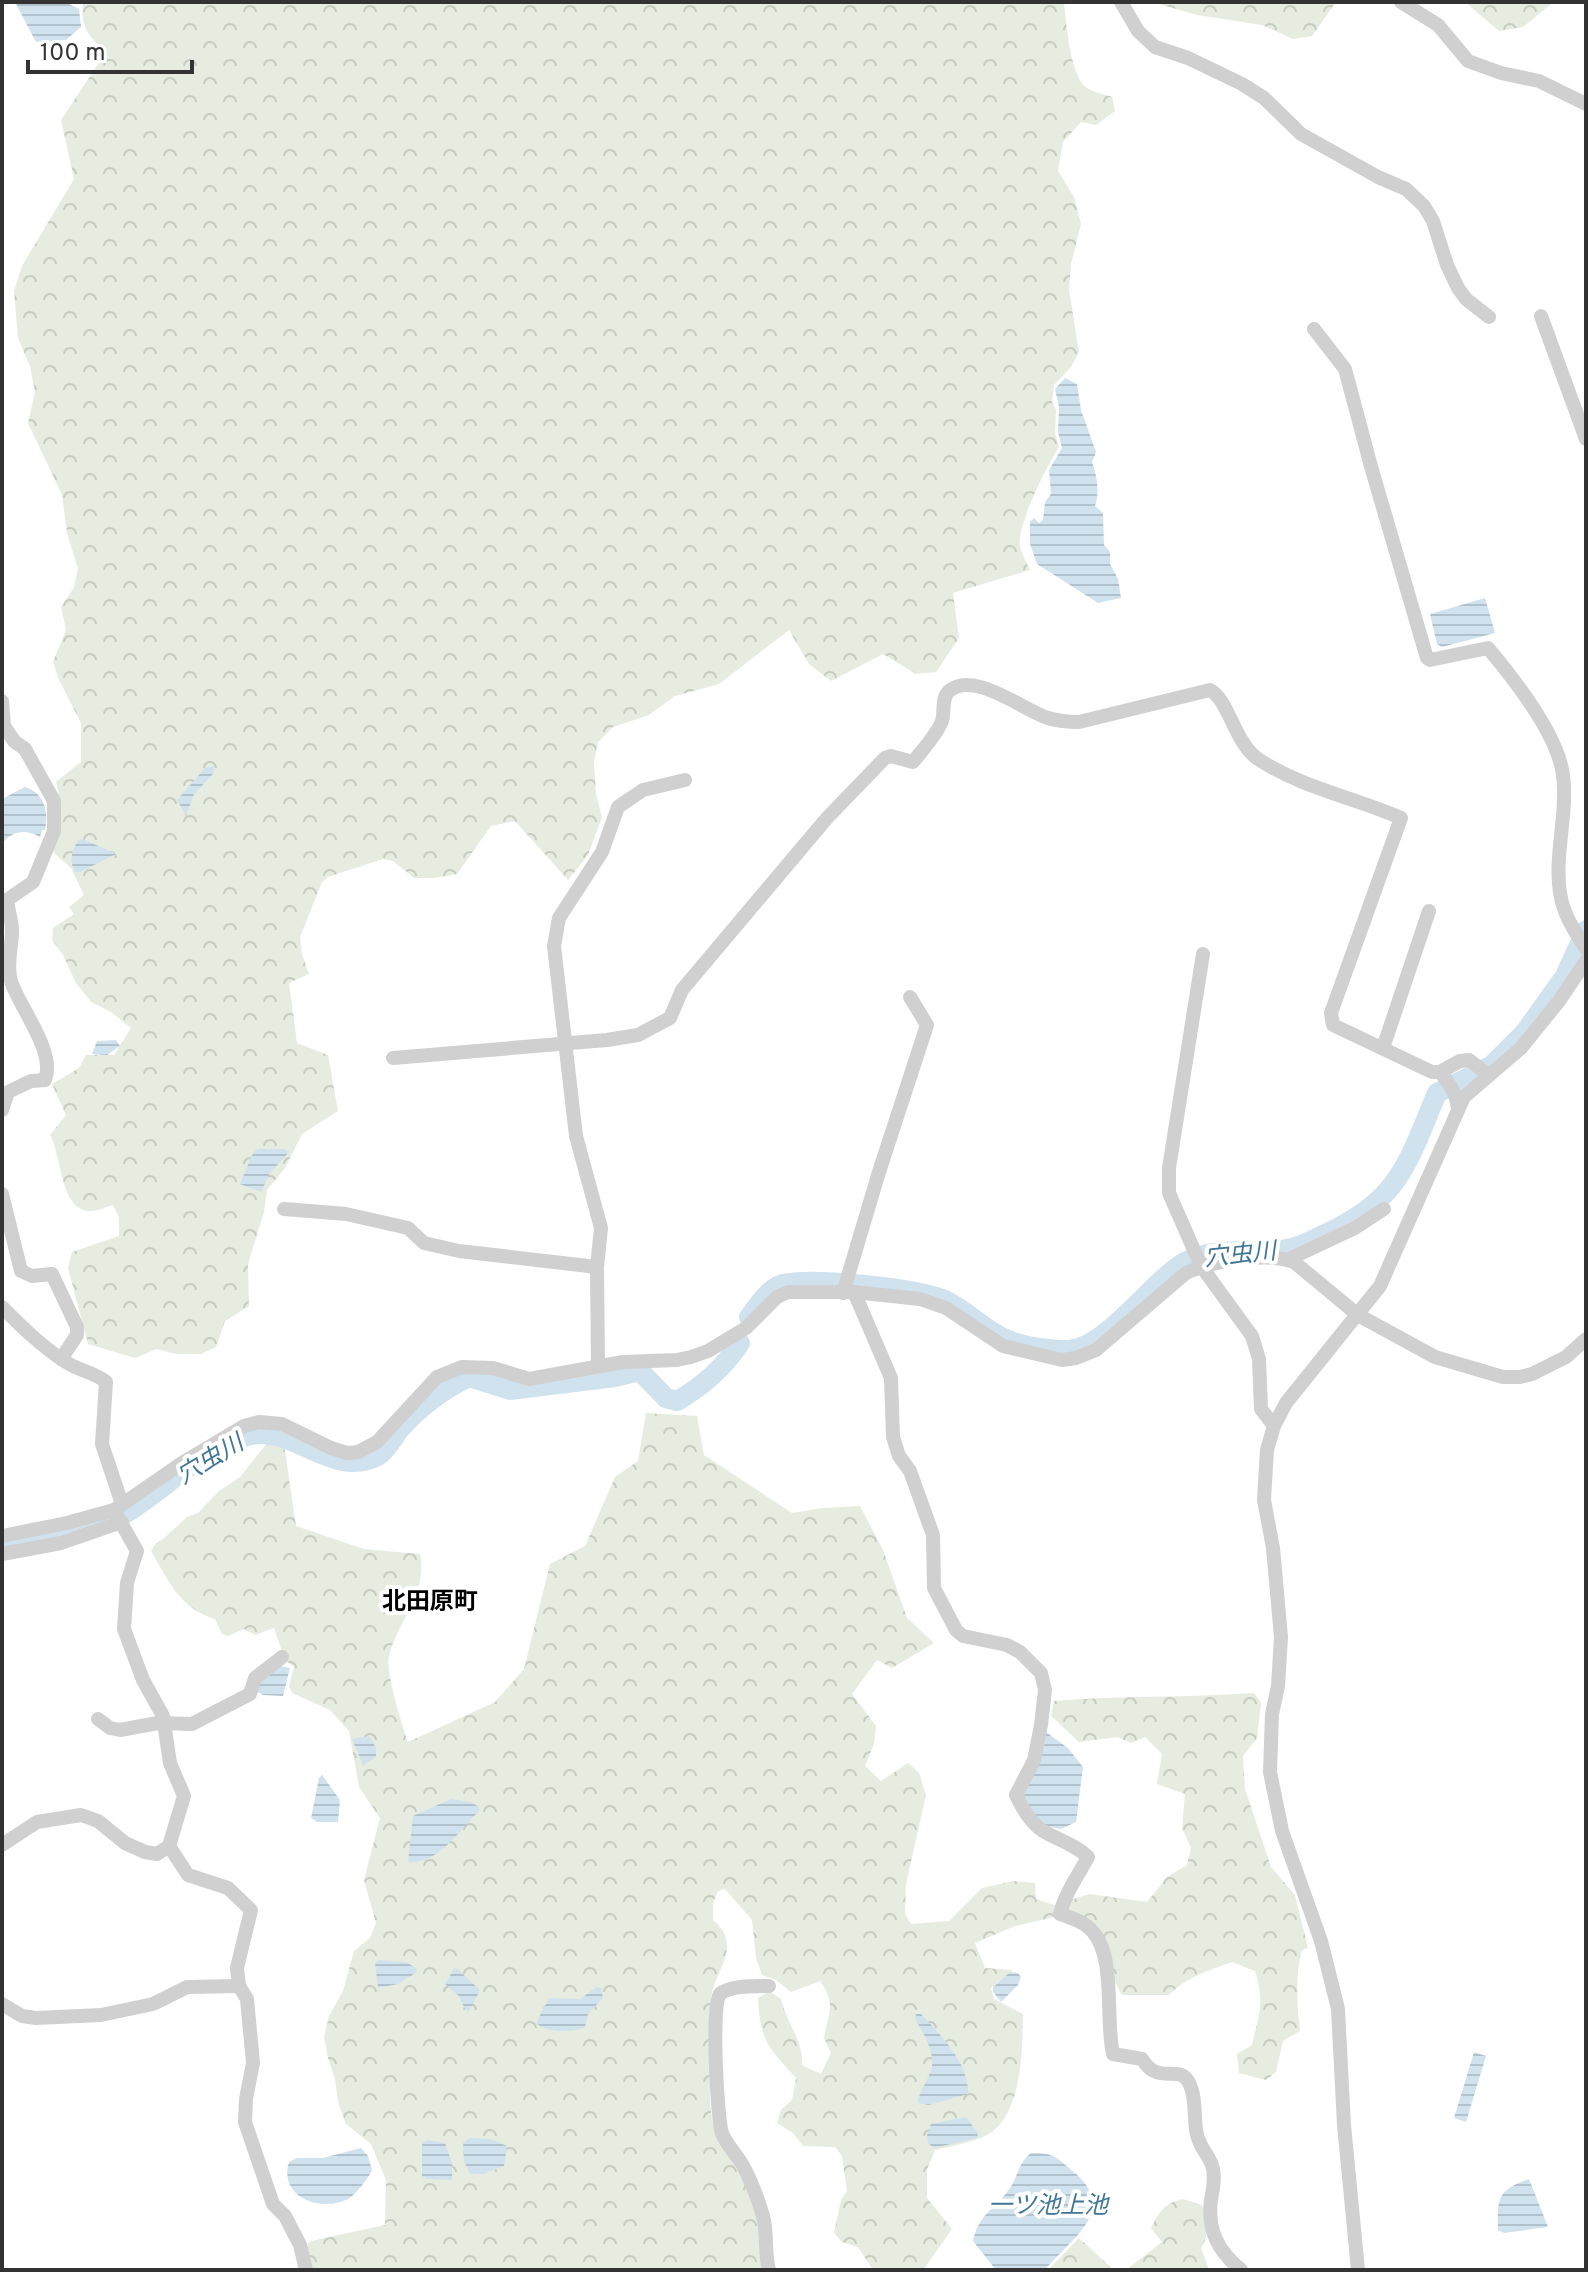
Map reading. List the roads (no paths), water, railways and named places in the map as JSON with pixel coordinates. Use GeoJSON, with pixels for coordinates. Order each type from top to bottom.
{"type":"FeatureCollection","features":[{"type":"Feature","properties":{"kind":"street"},"geometry":{"type":"LineString","coordinates":[[1121,2],[1138,31],[1155,47],[1188,58],[1242,84],[1264,98],[1301,134],[1406,189],[1424,206],[1433,221],[1458,288],[1489,317]]}},
{"type":"Feature","properties":{"kind":"street"},"geometry":{"type":"LineString","coordinates":[[1401,2],[1438,25],[1468,61],[1501,73],[1539,81],[1586,104]]}},
{"type":"Feature","properties":{"kind":"street"},"geometry":{"type":"LineString","coordinates":[[1541,316],[1586,439]]}},
{"type":"Feature","properties":{"kind":"street"},"geometry":{"type":"LineString","coordinates":[[1314,329],[1345,369],[1427,658],[1430,660],[1488,648],[1513,677],[1557,755],[1564,779],[1560,895],[1567,918],[1586,949]]}},
{"type":"Feature","properties":{"kind":"street"},"geometry":{"type":"LineString","coordinates":[[393,1058],[607,1040],[638,1035],[670,1018],[682,990],[827,818],[885,758],[891,756],[913,762],[937,730],[948,692],[959,686],[985,688],[1046,718],[1063,722],[1079,722],[1210,690],[1218,694],[1231,725],[1246,748],[1259,759],[1304,782],[1401,818],[1331,1013],[1333,1025],[1432,1072],[1440,1072],[1460,1061],[1469,1060],[1489,1075]]}},
{"type":"Feature","properties":{"kind":"street"},"geometry":{"type":"LineString","coordinates":[[2,701],[4,726],[14,741],[25,749],[54,801],[54,831],[33,882],[7,900],[12,929],[10,979],[31,1026],[45,1048],[47,1074],[45,1080],[31,1081],[8,1092],[2,1110]]}},
{"type":"Feature","properties":{"kind":"street"},"geometry":{"type":"LineString","coordinates":[[598,1366],[597,1267],[601,1228],[576,1136],[554,946],[559,918],[575,898],[602,852],[618,807],[643,790],[685,780]]}},
{"type":"Feature","properties":{"kind":"street"},"geometry":{"type":"LineString","coordinates":[[1383,1048],[1429,911]]}},
{"type":"Feature","properties":{"kind":"street"},"geometry":{"type":"LineString","coordinates":[[1203,954],[1169,1168],[1169,1193],[1201,1266],[1252,1336],[1259,1359],[1261,1409],[1274,1426]]}},
{"type":"Feature","properties":{"kind":"street"},"geometry":{"type":"LineString","coordinates":[[1358,2270],[1344,2125],[1338,2009],[1321,1941],[1282,1831],[1270,1772],[1272,1714],[1278,1686],[1281,1637],[1273,1548],[1264,1500],[1267,1450],[1274,1426],[1301,1384],[1380,1286],[1458,1108],[1470,1091],[1521,1048],[1538,1029],[1586,961]]}},
{"type":"Feature","properties":{"kind":"street"},"geometry":{"type":"LineString","coordinates":[[910,997],[927,1025],[849,1292],[891,1378],[893,1437],[899,1456],[910,1471],[933,1535],[934,1588],[956,1630],[963,1636],[1007,1645],[1020,1652],[1041,1673],[1045,1690],[1034,1760],[1016,1795],[1023,1810],[1040,1830],[1078,1847],[1088,1857],[1064,1897],[1060,1914],[1092,1930],[1102,1944],[1108,1989],[1108,2035],[1113,2054],[1142,2059],[1148,2070],[1156,2074],[1187,2077],[1192,2090],[1197,2137],[1214,2170],[1210,2209],[1216,2243],[1241,2270]]}},
{"type":"Feature","properties":{"kind":"street"},"geometry":{"type":"LineString","coordinates":[[1440,1072],[1450,1082],[1458,1108]]}},
{"type":"Feature","properties":{"kind":"street"},"geometry":{"type":"LineString","coordinates":[[2,1194],[21,1271],[32,1276],[52,1274],[77,1327],[77,1335],[61,1359]]}},
{"type":"Feature","properties":{"kind":"street"},"geometry":{"type":"LineString","coordinates":[[284,1209],[346,1214],[408,1228],[424,1243],[459,1251],[597,1267]]}},
{"type":"Feature","properties":{"kind":"street"},"geometry":{"type":"LineString","coordinates":[[1287,1260],[1355,1228],[1384,1209]]}},
{"type":"Feature","properties":{"kind":"street"},"geometry":{"type":"LineString","coordinates":[[2,1554],[61,1543],[119,1512],[182,1463],[244,1426],[271,1421],[331,1448],[347,1453],[358,1452],[377,1442],[437,1377],[446,1373],[478,1366],[529,1379],[598,1366],[691,1357],[708,1351],[746,1328],[777,1297],[788,1292],[849,1292],[920,1299],[946,1308],[1003,1346],[1062,1360],[1096,1350],[1178,1277],[1201,1266],[1228,1261],[1287,1260],[1294,1262],[1358,1315],[1435,1357],[1503,1377],[1532,1374],[1566,1357],[1586,1339]]}},
{"type":"Feature","properties":{"kind":"street"},"geometry":{"type":"LineString","coordinates":[[2,1307],[61,1359],[80,1370],[98,1375],[106,1382],[102,1444],[119,1512],[137,1551],[127,1583],[126,1638],[164,1723],[170,1763],[184,1796],[169,1846],[157,1854],[125,1843],[98,1821],[81,1815],[37,1822],[2,1845]]}},
{"type":"Feature","properties":{"kind":"street"},"geometry":{"type":"LineString","coordinates":[[2,1536],[119,1512]]}},
{"type":"Feature","properties":{"kind":"street"},"geometry":{"type":"LineString","coordinates":[[98,1719],[110,1728],[120,1730],[164,1723],[192,1724],[250,1694],[255,1678],[282,1657]]}},
{"type":"Feature","properties":{"kind":"street"},"geometry":{"type":"LineString","coordinates":[[169,1846],[188,1875],[228,1888],[251,1910],[237,1968],[239,1986],[247,1999],[253,2063],[245,2122],[273,2204],[285,2216],[300,2245],[306,2270]]}},
{"type":"Feature","properties":{"kind":"street"},"geometry":{"type":"LineString","coordinates":[[2,2004],[22,2016],[86,2017],[153,2004],[187,1987],[239,1986]]}},
{"type":"Feature","properties":{"kind":"street"},"geometry":{"type":"LineString","coordinates":[[769,1986],[721,1993],[716,2001],[715,2026],[722,2134],[744,2167],[761,2208],[766,2225],[769,2270]]}},
{"type":"Feature","properties":{"kind":"water"},"geometry":{"type":"Polygon","coordinates":[[[15,2],[65,2],[79,9],[81,27],[66,40],[36,42],[15,2]]]}},
{"type":"Feature","properties":{"kind":"water"},"geometry":{"type":"Polygon","coordinates":[[[1065,378],[1077,384],[1081,410],[1096,452],[1092,462],[1097,484],[1095,506],[1103,513],[1104,545],[1110,552],[1110,564],[1118,579],[1121,598],[1098,603],[1037,564],[1030,544],[1030,522],[1034,518],[1039,523],[1043,520],[1045,502],[1051,494],[1049,470],[1062,448],[1055,389],[1065,378]]]}},
{"type":"Feature","properties":{"kind":"water"},"geometry":{"type":"Polygon","coordinates":[[[1485,598],[1495,633],[1442,647],[1437,644],[1430,614],[1485,598]]]}},
{"type":"Feature","properties":{"kind":"water"},"geometry":{"type":"Polygon","coordinates":[[[214,766],[214,773],[194,794],[186,816],[177,800],[205,768],[214,766]]]}},
{"type":"Feature","properties":{"kind":"water"},"geometry":{"type":"Polygon","coordinates":[[[25,787],[37,794],[44,804],[45,830],[42,830],[40,837],[24,832],[15,834],[2,844],[2,799],[25,787]]]}},
{"type":"Feature","properties":{"kind":"water"},"geometry":{"type":"Polygon","coordinates":[[[83,839],[114,855],[76,872],[72,864],[73,851],[79,840],[83,839]]]}},
{"type":"Feature","properties":{"kind":"water"},"geometry":{"type":"Polygon","coordinates":[[[116,1040],[120,1046],[107,1055],[92,1054],[97,1041],[116,1040]]]}},
{"type":"Feature","properties":{"kind":"water"},"geometry":{"type":"Polygon","coordinates":[[[257,1149],[285,1149],[289,1152],[270,1173],[261,1192],[240,1184],[257,1149]]]}},
{"type":"Feature","properties":{"kind":"water"},"geometry":{"type":"Polygon","coordinates":[[[281,1666],[290,1668],[283,1696],[263,1695],[254,1690],[258,1681],[281,1666]]]}},
{"type":"Feature","properties":{"kind":"water"},"geometry":{"type":"Polygon","coordinates":[[[1046,1732],[1068,1748],[1083,1767],[1076,1822],[1061,1829],[1041,1825],[1022,1800],[1044,1746],[1046,1732]]]}},
{"type":"Feature","properties":{"kind":"water"},"geometry":{"type":"Polygon","coordinates":[[[369,1736],[376,1748],[376,1757],[363,1765],[352,1739],[369,1736]]]}},
{"type":"Feature","properties":{"kind":"water"},"geometry":{"type":"Polygon","coordinates":[[[322,1775],[340,1800],[338,1822],[317,1822],[311,1818],[322,1775]]]}},
{"type":"Feature","properties":{"kind":"water"},"geometry":{"type":"Polygon","coordinates":[[[451,1799],[471,1802],[479,1807],[479,1811],[439,1852],[430,1858],[408,1862],[413,1816],[451,1799]]]}},
{"type":"Feature","properties":{"kind":"water"},"geometry":{"type":"Polygon","coordinates":[[[375,1962],[406,1962],[417,1972],[398,1984],[378,1988],[375,1962]]]}},
{"type":"Feature","properties":{"kind":"water"},"geometry":{"type":"Polygon","coordinates":[[[455,1967],[480,1990],[469,2012],[459,1996],[445,1984],[455,1967]]]}},
{"type":"Feature","properties":{"kind":"water"},"geometry":{"type":"Polygon","coordinates":[[[1010,1972],[1018,1973],[1021,1977],[1018,1985],[1001,2002],[993,1987],[1010,1972]]]}},
{"type":"Feature","properties":{"kind":"water"},"geometry":{"type":"Polygon","coordinates":[[[597,1987],[601,1988],[603,1998],[588,2014],[585,2027],[560,2031],[536,2023],[549,1998],[580,1999],[597,1987]]]}},
{"type":"Feature","properties":{"kind":"water"},"geometry":{"type":"Polygon","coordinates":[[[916,2014],[921,2014],[937,2031],[959,2061],[968,2094],[929,2105],[918,2103],[932,2059],[916,2014]]]}},
{"type":"Feature","properties":{"kind":"water"},"geometry":{"type":"Polygon","coordinates":[[[1474,2052],[1486,2056],[1466,2122],[1454,2118],[1474,2052]]]}},
{"type":"Feature","properties":{"kind":"water"},"geometry":{"type":"Polygon","coordinates":[[[966,2117],[978,2133],[977,2138],[934,2148],[928,2143],[931,2124],[966,2117]]]}},
{"type":"Feature","properties":{"kind":"water"},"geometry":{"type":"Polygon","coordinates":[[[470,2138],[491,2139],[507,2146],[504,2166],[484,2174],[470,2174],[464,2161],[463,2143],[470,2138]]]}},
{"type":"Feature","properties":{"kind":"water"},"geometry":{"type":"Polygon","coordinates":[[[427,2140],[445,2143],[452,2163],[452,2180],[422,2176],[422,2144],[427,2140]]]}},
{"type":"Feature","properties":{"kind":"water"},"geometry":{"type":"Polygon","coordinates":[[[361,2148],[368,2156],[372,2170],[362,2186],[348,2199],[337,2203],[315,2203],[304,2199],[290,2185],[287,2174],[289,2162],[297,2158],[323,2158],[361,2148]]]}},
{"type":"Feature","properties":{"kind":"water","name":"一ツ池上池"},"geometry":{"type":"Polygon","coordinates":[[[1031,2153],[1051,2155],[1075,2173],[1087,2187],[1092,2200],[1091,2212],[1077,2236],[1045,2270],[996,2270],[973,2241],[980,2223],[1007,2193],[1031,2153]]]}},
{"type":"Feature","properties":{"kind":"water"},"geometry":{"type":"Polygon","coordinates":[[[1529,2179],[1548,2227],[1504,2233],[1498,2230],[1499,2202],[1505,2191],[1529,2179]]]}},
{"type":"Feature","properties":{"kind":"waterway","name":"穴虫川"},"geometry":{"type":"LineString","coordinates":[[749,1317],[768,1293],[783,1284],[816,1282],[864,1285],[912,1291],[945,1300],[990,1331],[1019,1344],[1065,1350],[1080,1348],[1111,1328],[1185,1262],[1219,1252],[1268,1251],[1297,1246],[1370,1208],[1398,1177],[1408,1160],[1437,1093],[1491,1066],[1525,1032],[1565,976],[1586,930]]}},
{"type":"Feature","properties":{"kind":"waterway","name":"穴虫川"},"geometry":{"type":"LineString","coordinates":[[2,1546],[69,1533],[119,1517],[213,1451],[244,1437],[261,1434],[278,1436],[327,1456],[361,1462],[381,1454],[401,1428],[424,1406],[469,1377],[510,1390],[640,1371],[666,1398],[677,1401],[712,1376],[740,1343]]}},
{"type":"Feature","properties":{"kind":"district","name":"北田原町"},"geometry":{"type":"Point","coordinates":[430,1601]}}]}
